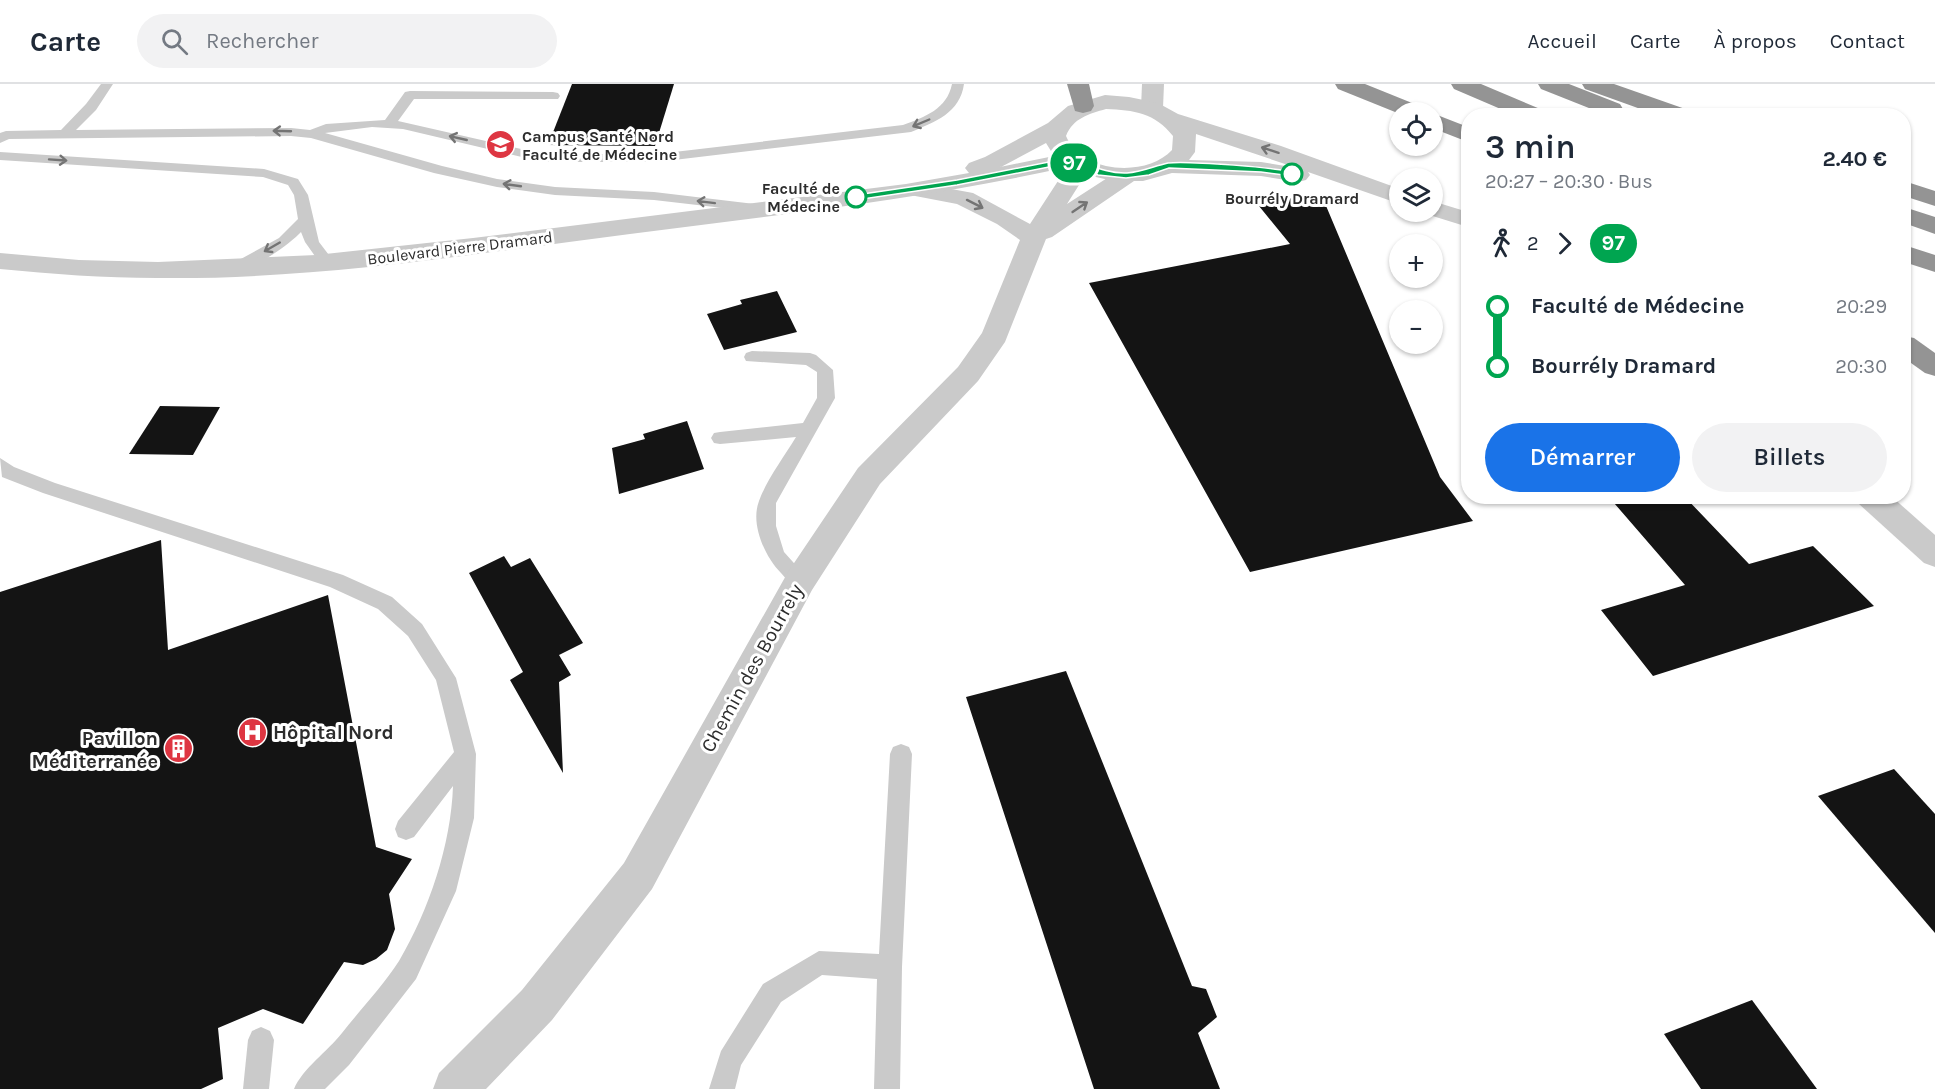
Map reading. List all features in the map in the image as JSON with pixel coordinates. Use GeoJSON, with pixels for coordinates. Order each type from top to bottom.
{"type":"FeatureCollection","features":[{"type":"Feature","properties":{"kind":"highway"},"geometry":{"type":"LineString","coordinates":[[1078,84],[1083,106]]}},
{"type":"Feature","properties":{"kind":"highway"},"geometry":{"type":"LineString","coordinates":[[1346,84],[1390,102]]}},
{"type":"Feature","properties":{"kind":"highway"},"geometry":{"type":"LineString","coordinates":[[1462,84],[1518,108]]}},
{"type":"Feature","properties":{"kind":"highway"},"geometry":{"type":"LineString","coordinates":[[1549,84],[1610,108]]}},
{"type":"Feature","properties":{"kind":"highway"},"geometry":{"type":"LineString","coordinates":[[1593,84],[1660,108]]}},
{"type":"Feature","properties":{"kind":"highway"},"geometry":{"type":"LineString","coordinates":[[1443,125],[1461,132]]}},
{"type":"Feature","properties":{"kind":"highway"},"geometry":{"type":"LineString","coordinates":[[1911,190],[1935,199]]}},
{"type":"Feature","properties":{"kind":"highway"},"geometry":{"type":"LineString","coordinates":[[1911,217],[1935,226]]}},
{"type":"Feature","properties":{"kind":"highway"},"geometry":{"type":"LineString","coordinates":[[1911,255],[1935,264]]}},
{"type":"Feature","properties":{"kind":"highway"},"geometry":{"type":"LineString","coordinates":[[1911,350],[1935,366]]}},
{"type":"Feature","properties":{"kind":"street"},"geometry":{"type":"LineString","coordinates":[[1152,108],[1153,84]]}},
{"type":"Feature","properties":{"kind":"street"},"geometry":{"type":"LineString","coordinates":[[1365,185],[1261,169],[1168,166],[1149,173],[1126,176],[1101,173],[1074,163],[1056,144],[1056,128],[1065,115],[1083,106],[1121,102],[1152,108],[1174,120],[1273,151],[1389,193]]}},
{"type":"Feature","properties":{"kind":"street"},"geometry":{"type":"LineString","coordinates":[[1168,166],[1183,152],[1185,135],[1174,120]]}},
{"type":"Feature","properties":{"kind":"street","name":"Boulevard Pierre Dramard"},"geometry":{"type":"LineString","coordinates":[[919,190],[993,162],[1056,128]]}},
{"type":"Feature","properties":{"kind":"street","name":"Boulevard Pierre Dramard"},"geometry":{"type":"LineString","coordinates":[[0,261],[47,267],[166,271],[327,263],[919,190],[1074,163]]}},
{"type":"Feature","properties":{"kind":"street","name":"Chemin des Bourrely"},"geometry":{"type":"LineString","coordinates":[[455,1089],[537,1005],[638,876],[800,581],[869,476],[968,374],[995,335],[1034,238],[1074,163]]}},
{"type":"Feature","properties":{"kind":"street"},"geometry":{"type":"LineString","coordinates":[[919,190],[964,198],[1006,219],[1034,238],[1126,176]]}},
{"type":"Feature","properties":{"kind":"street"},"geometry":{"type":"LineString","coordinates":[[1443,212],[1461,218]]}},
{"type":"Feature","properties":{"kind":"street"},"geometry":{"type":"LineString","coordinates":[[1879,504],[1935,554]]}},
{"type":"Feature","properties":{"kind":"lane"},"geometry":{"type":"LineString","coordinates":[[65,134],[91,107],[106,84]]}},
{"type":"Feature","properties":{"kind":"lane"},"geometry":{"type":"LineString","coordinates":[[312,134],[326,128],[372,123],[389,124],[403,125],[543,158],[657,158],[906,129],[941,115],[958,94],[958,84]]}},
{"type":"Feature","properties":{"kind":"lane"},"geometry":{"type":"LineString","coordinates":[[389,124],[410,95],[553,96]]}},
{"type":"Feature","properties":{"kind":"lane"},"geometry":{"type":"LineString","coordinates":[[2,136],[247,131],[312,134],[439,170],[497,183],[555,191],[654,196],[764,209]]}},
{"type":"Feature","properties":{"kind":"lane"},"geometry":{"type":"LineString","coordinates":[[0,156],[264,173],[293,182],[301,195],[305,220],[312,242],[327,263]]}},
{"type":"Feature","properties":{"kind":"lane"},"geometry":{"type":"LineString","coordinates":[[236,268],[284,241],[305,220]]}},
{"type":"Feature","properties":{"kind":"lane"},"geometry":{"type":"LineString","coordinates":[[752,357],[810,359],[825,370],[826,398],[768,503],[767,526],[776,556],[800,581]]}},
{"type":"Feature","properties":{"kind":"lane"},"geometry":{"type":"LineString","coordinates":[[720,438],[807,429]]}},
{"type":"Feature","properties":{"kind":"lane"},"geometry":{"type":"LineString","coordinates":[[0,465],[8,472],[49,488],[336,581],[385,603],[415,630],[446,678],[465,754],[463,818],[444,891],[407,970],[340,1056],[307,1089]]}},
{"type":"Feature","properties":{"kind":"lane"},"geometry":{"type":"LineString","coordinates":[[406,829],[465,754]]}},
{"type":"Feature","properties":{"kind":"lane"},"geometry":{"type":"LineString","coordinates":[[887,1089],[890,967],[901,754]]}},
{"type":"Feature","properties":{"kind":"lane"},"geometry":{"type":"LineString","coordinates":[[722,1089],[730,1060],[772,993],[819,963],[890,967]]}},
{"type":"Feature","properties":{"kind":"lane"},"geometry":{"type":"LineString","coordinates":[[256,1089],[261,1040]]}},
{"type":"Feature","properties":{"kind":"building"},"geometry":{"type":"Polygon","coordinates":[[[572,84],[674,84],[655,146],[548,145],[572,84]]]}},
{"type":"Feature","properties":{"kind":"building"},"geometry":{"type":"Polygon","coordinates":[[[1250,195],[1324,201],[1440,477],[1473,521],[1250,572],[1089,283],[1290,244],[1250,195]]]}},
{"type":"Feature","properties":{"kind":"building"},"geometry":{"type":"Polygon","coordinates":[[[777,291],[797,332],[724,350],[707,314],[742,304],[740,300],[777,291]]]}},
{"type":"Feature","properties":{"kind":"building"},"geometry":{"type":"Polygon","coordinates":[[[160,406],[220,407],[193,455],[129,454],[160,406]]]}},
{"type":"Feature","properties":{"kind":"building"},"geometry":{"type":"Polygon","coordinates":[[[687,421],[704,469],[619,494],[612,448],[645,439],[643,434],[687,421]]]}},
{"type":"Feature","properties":{"kind":"building"},"geometry":{"type":"Polygon","coordinates":[[[1615,504],[1692,504],[1749,564],[1813,546],[1874,606],[1653,676],[1601,610],[1685,585],[1615,504]]]}},
{"type":"Feature","properties":{"kind":"building","name":"Pavillon Méditerranée"},"geometry":{"type":"Polygon","coordinates":[[[161,540],[168,650],[328,595],[376,847],[412,859],[389,894],[395,929],[387,950],[376,959],[363,965],[344,962],[303,1024],[263,1009],[218,1028],[223,1079],[201,1089],[0,1089],[0,592],[161,540]]]}},
{"type":"Feature","properties":{"kind":"building"},"geometry":{"type":"Polygon","coordinates":[[[504,556],[511,567],[530,558],[583,643],[559,655],[571,675],[559,682],[563,773],[510,680],[523,672],[469,573],[504,556]]]}},
{"type":"Feature","properties":{"kind":"building"},"geometry":{"type":"Polygon","coordinates":[[[1066,671],[1192,986],[1206,989],[1217,1017],[1198,1033],[1220,1089],[1094,1089],[966,697],[1066,671]]]}},
{"type":"Feature","properties":{"kind":"building"},"geometry":{"type":"Polygon","coordinates":[[[1894,769],[1935,814],[1935,933],[1818,796],[1894,769]]]}},
{"type":"Feature","properties":{"kind":"building"},"geometry":{"type":"Polygon","coordinates":[[[1752,1000],[1817,1089],[1701,1089],[1664,1034],[1752,1000]]]}},
{"type":"Feature","properties":{"kind":"bus line","name":"97"},"geometry":{"type":"LineString","coordinates":[[856,197],[919,190],[1016,173],[1069,160],[1101,173],[1126,176],[1149,173],[1168,166],[1261,169],[1292,174]]}},
{"type":"Feature","properties":{"kind":"place","name":"Campus Santé Nord Faculté de Médecine"},"geometry":{"type":"Point","coordinates":[501,145]}},
{"type":"Feature","properties":{"kind":"place","name":"Bourrély Dramard"},"geometry":{"type":"Point","coordinates":[1292,174]}},
{"type":"Feature","properties":{"kind":"place","name":"Faculté de Médecine"},"geometry":{"type":"Point","coordinates":[856,197]}},
{"type":"Feature","properties":{"kind":"place","name":"Hôpital Nord"},"geometry":{"type":"Point","coordinates":[252,732]}},
{"type":"Feature","properties":{"kind":"place","name":"Pavillon Méditerranée"},"geometry":{"type":"Point","coordinates":[179,749]}}]}
